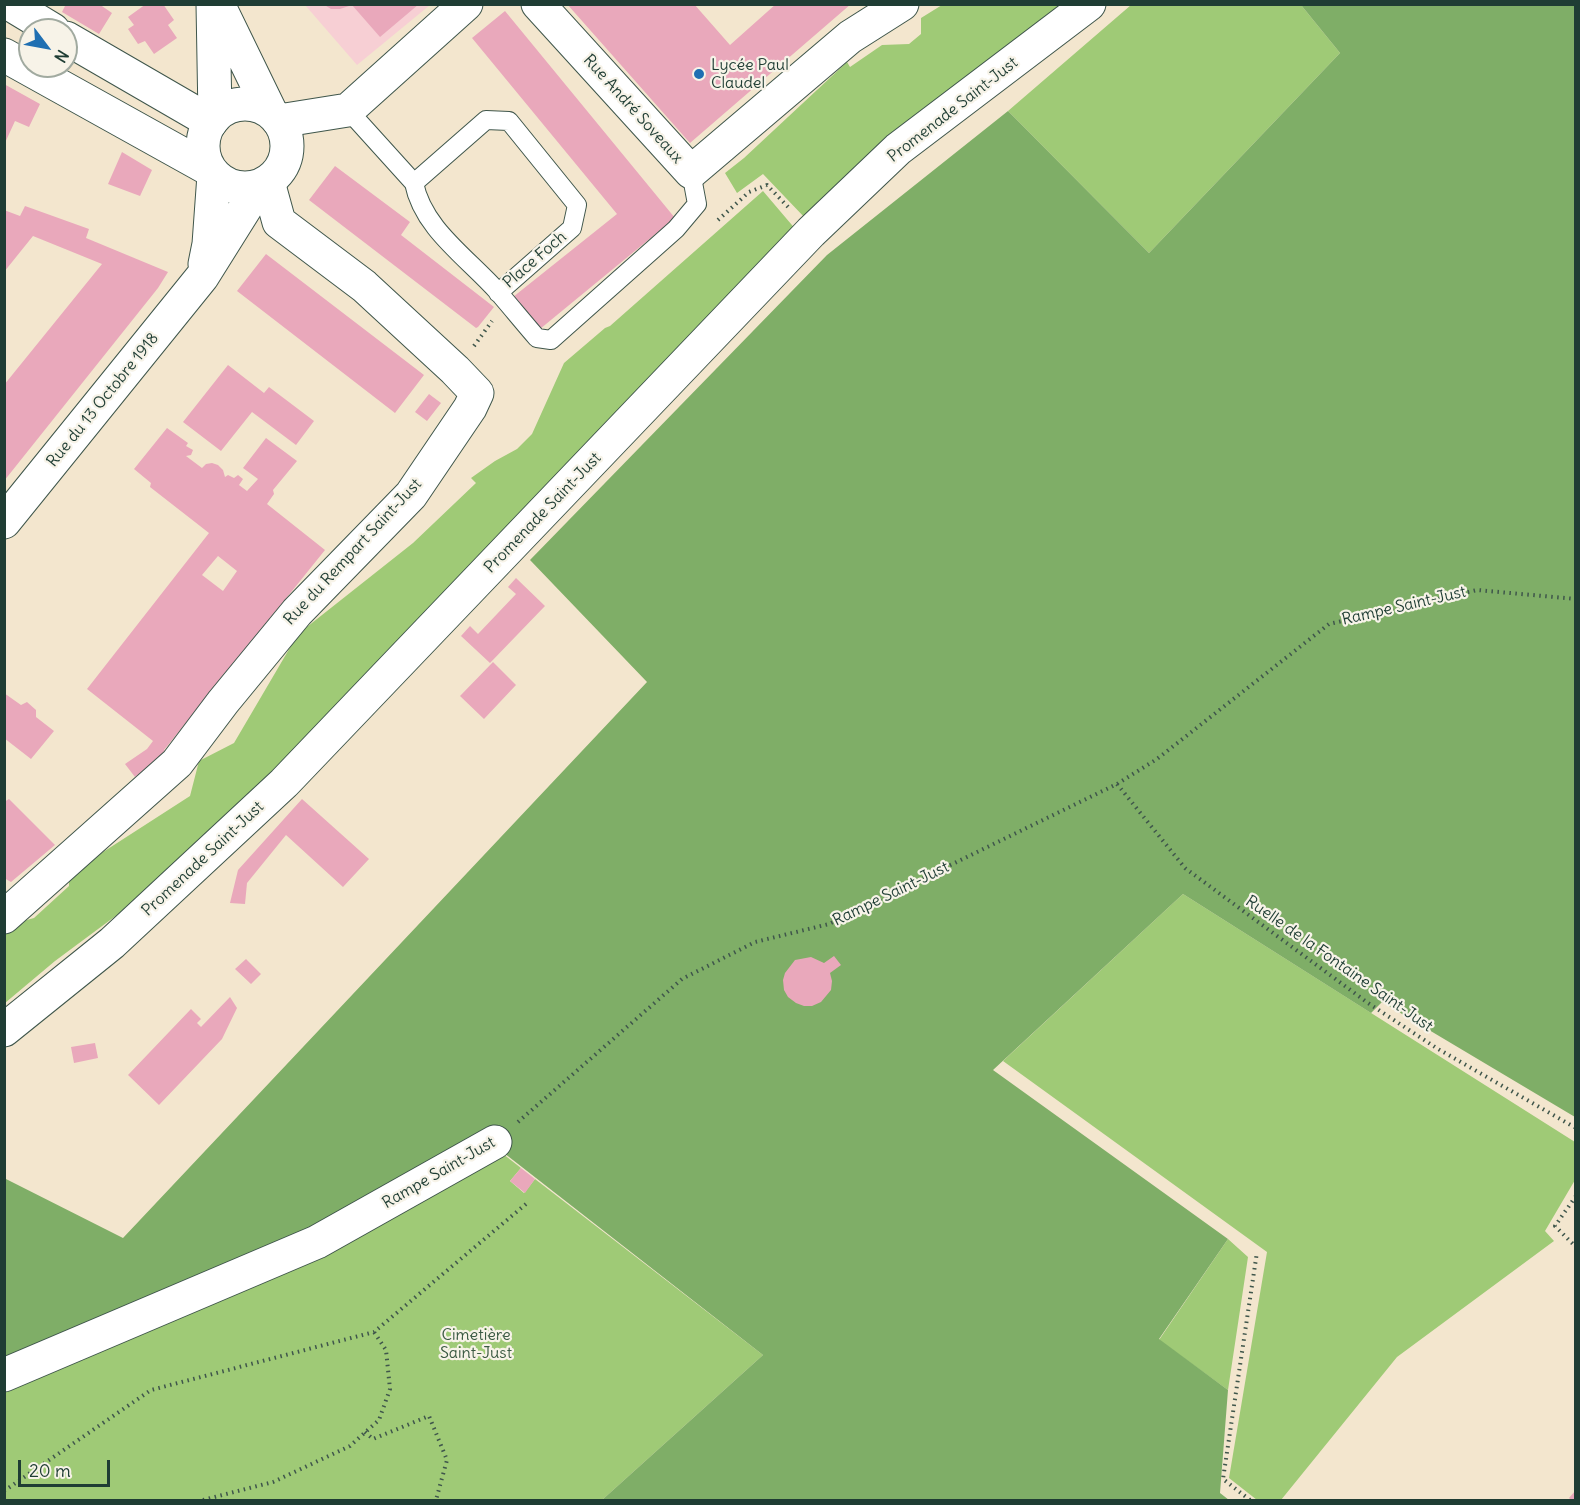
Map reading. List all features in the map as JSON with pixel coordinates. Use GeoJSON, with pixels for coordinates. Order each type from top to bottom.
{"type":"FeatureCollection","features":[{"type":"Feature","properties":{"kind":"street"},"geometry":{"type":"LineString","coordinates":[[10,4],[33,18]]}},
{"type":"Feature","properties":{"kind":"street"},"geometry":{"type":"LineString","coordinates":[[213,4],[213,120]]}},
{"type":"Feature","properties":{"kind":"street"},"geometry":{"type":"LineString","coordinates":[[4,55],[212,172],[225,183],[236,187],[264,184],[278,172],[285,160],[286,133],[275,117],[218,4]]}},
{"type":"Feature","properties":{"kind":"street"},"geometry":{"type":"LineString","coordinates":[[212,172],[205,157],[203,145],[205,133],[213,120],[225,110],[236,105],[249,104],[260,107],[275,117],[348,110],[466,4]]}},
{"type":"Feature","properties":{"kind":"street","name":"Rue André Soveaux"},"geometry":{"type":"LineString","coordinates":[[538,4],[691,172],[850,37],[902,4]]}},
{"type":"Feature","properties":{"kind":"street","name":"Promenade Saint-Just"},"geometry":{"type":"LineString","coordinates":[[4,1030],[112,943],[284,783],[811,232],[898,149],[1089,4]]}},
{"type":"Feature","properties":{"kind":"street"},"geometry":{"type":"LineString","coordinates":[[78,45],[213,120]]}},
{"type":"Feature","properties":{"kind":"street","name":"Rue du 13 Octobre 1918"},"geometry":{"type":"LineString","coordinates":[[202,277],[209,244],[212,172]]}},
{"type":"Feature","properties":{"kind":"street","name":"Rue du 13 Octobre 1918"},"geometry":{"type":"LineString","coordinates":[[4,522],[202,277],[264,184]]}},
{"type":"Feature","properties":{"kind":"street","name":"Rue du Rempart Saint-Just"},"geometry":{"type":"LineString","coordinates":[[4,917],[177,763],[223,702],[297,612],[411,495],[470,408],[477,393],[364,286],[279,222],[264,184]]}},
{"type":"Feature","properties":{"kind":"street","name":"Rampe Saint-Just"},"geometry":{"type":"LineString","coordinates":[[4,1375],[317,1242],[495,1142]]}},
{"type":"Feature","properties":{"kind":"lane","name":"Place Foch"},"geometry":{"type":"LineString","coordinates":[[348,110],[414,183],[417,195],[434,226],[502,298],[572,228],[577,205],[508,121],[486,120],[414,183]]}},
{"type":"Feature","properties":{"kind":"lane"},"geometry":{"type":"LineString","coordinates":[[502,298],[537,338],[551,340],[676,229],[697,204],[691,172]]}},
{"type":"Feature","properties":{"kind":"path"},"geometry":{"type":"LineString","coordinates":[[714,224],[749,192],[767,185],[811,232]]}},
{"type":"Feature","properties":{"kind":"path"},"geometry":{"type":"LineString","coordinates":[[455,370],[502,298]]}},
{"type":"Feature","properties":{"kind":"path","name":"Rampe Saint-Just"},"geometry":{"type":"LineString","coordinates":[[495,1142],[682,979],[755,942],[830,924],[1117,784],[1157,759],[1329,624],[1477,590],[1575,599]]}},
{"type":"Feature","properties":{"kind":"path","name":"Ruelle de la Fontaine Saint-Just"},"geometry":{"type":"LineString","coordinates":[[1117,784],[1185,868],[1368,1003],[1438,1049],[1575,1128]]}},
{"type":"Feature","properties":{"kind":"path"},"geometry":{"type":"LineString","coordinates":[[1575,1196],[1555,1226],[1575,1247]]}},
{"type":"Feature","properties":{"kind":"path"},"geometry":{"type":"LineString","coordinates":[[4,1491],[151,1390],[374,1332],[526,1204]]}},
{"type":"Feature","properties":{"kind":"path"},"geometry":{"type":"LineString","coordinates":[[1250,1500],[1223,1479],[1257,1252]]}},
{"type":"Feature","properties":{"kind":"path"},"geometry":{"type":"LineString","coordinates":[[204,1500],[273,1482],[350,1446],[380,1420],[390,1389],[386,1350],[374,1332]]}},
{"type":"Feature","properties":{"kind":"path"},"geometry":{"type":"LineString","coordinates":[[365,1432],[373,1439],[429,1416],[447,1460],[436,1500]]}},
{"type":"Feature","properties":{"kind":"shaded area"},"geometry":{"type":"Polygon","coordinates":[[[305,5],[430,5],[357,65],[305,5]]]}},
{"type":"Feature","properties":{"kind":"green space"},"geometry":{"type":"Polygon","coordinates":[[[942,5],[1078,5],[806,219],[763,174],[737,193],[725,173],[847,62],[850,67],[882,45],[909,44],[921,34],[921,18],[942,5]]]}},
{"type":"Feature","properties":{"kind":"green space"},"geometry":{"type":"Polygon","coordinates":[[[1131,5],[1301,5],[1340,53],[1149,253],[1008,111],[1131,5]]]}},
{"type":"Feature","properties":{"kind":"green space"},"geometry":{"type":"Polygon","coordinates":[[[1301,5],[1575,5],[1575,1117],[1382,1002],[1371,1013],[1183,894],[993,1070],[1228,1239],[1159,1339],[1228,1390],[1220,1493],[1229,1500],[602,1500],[763,1355],[486,1139],[311,1231],[5,1361],[4,1178],[123,1238],[647,682],[530,560],[827,255],[1008,111],[1149,253],[1340,53],[1301,5]]]}},
{"type":"Feature","properties":{"kind":"green space"},"geometry":{"type":"Polygon","coordinates":[[[763,191],[797,231],[267,778],[156,886],[55,961],[5,1003],[5,930],[9,925],[34,918],[69,886],[69,881],[100,854],[190,796],[199,761],[234,743],[298,634],[413,543],[476,483],[471,478],[517,449],[532,434],[564,363],[610,326],[763,191]]]}},
{"type":"Feature","properties":{"kind":"green space"},"geometry":{"type":"Polygon","coordinates":[[[1183,894],[1575,1142],[1575,1180],[1545,1231],[1554,1241],[1397,1357],[1281,1500],[1257,1500],[1229,1478],[1267,1252],[1003,1061],[1183,894]]]}},
{"type":"Feature","properties":{"kind":"green space","name":"Cimetière Saint-Just"},"geometry":{"type":"Polygon","coordinates":[[[498,1150],[521,1168],[510,1181],[524,1193],[535,1179],[763,1355],[602,1500],[5,1500],[5,1385],[498,1150]]]}},
{"type":"Feature","properties":{"kind":"green space"},"geometry":{"type":"Polygon","coordinates":[[[1228,1239],[1248,1257],[1228,1390],[1159,1340],[1228,1239]]]}},
{"type":"Feature","properties":{"kind":"building"},"geometry":{"type":"Polygon","coordinates":[[[66,4],[99,4],[112,13],[99,34],[78,22],[78,18],[72,18],[62,12],[66,4]]]}},
{"type":"Feature","properties":{"kind":"building"},"geometry":{"type":"Polygon","coordinates":[[[146,4],[163,4],[174,20],[168,25],[177,38],[154,54],[145,41],[138,44],[128,29],[134,25],[128,17],[146,4]]]}},
{"type":"Feature","properties":{"kind":"building"},"geometry":{"type":"Polygon","coordinates":[[[323,4],[419,4],[380,37],[352,5],[331,9],[323,4]]]}},
{"type":"Feature","properties":{"kind":"building","name":"Lycée Paul Claudel"},"geometry":{"type":"Polygon","coordinates":[[[567,4],[694,4],[730,45],[776,4],[851,4],[690,143],[567,4]]]}},
{"type":"Feature","properties":{"kind":"building"},"geometry":{"type":"Polygon","coordinates":[[[505,11],[675,218],[540,329],[513,297],[617,214],[472,38],[505,11]]]}},
{"type":"Feature","properties":{"kind":"building"},"geometry":{"type":"Polygon","coordinates":[[[4,84],[40,104],[29,127],[15,121],[4,145],[4,84]]]}},
{"type":"Feature","properties":{"kind":"building"},"geometry":{"type":"Polygon","coordinates":[[[122,152],[152,170],[140,196],[108,184],[122,152]]]}},
{"type":"Feature","properties":{"kind":"building"},"geometry":{"type":"Polygon","coordinates":[[[335,166],[410,222],[401,235],[494,307],[478,327],[476,328],[309,200],[335,166]]]}},
{"type":"Feature","properties":{"kind":"building"},"geometry":{"type":"Polygon","coordinates":[[[25,206],[89,229],[86,238],[168,272],[158,288],[4,481],[4,385],[102,264],[33,236],[4,272],[4,210],[20,216],[25,206]]]}},
{"type":"Feature","properties":{"kind":"building"},"geometry":{"type":"Polygon","coordinates":[[[266,254],[424,375],[395,413],[237,291],[266,254]]]}},
{"type":"Feature","properties":{"kind":"building"},"geometry":{"type":"Polygon","coordinates":[[[228,365],[264,393],[269,387],[314,421],[296,445],[252,412],[221,451],[183,422],[228,365]]]}},
{"type":"Feature","properties":{"kind":"building"},"geometry":{"type":"Polygon","coordinates":[[[429,394],[441,403],[427,421],[415,412],[429,394]]]}},
{"type":"Feature","properties":{"kind":"building"},"geometry":{"type":"Polygon","coordinates":[[[167,428],[188,443],[186,446],[193,450],[191,455],[186,456],[202,468],[206,464],[218,465],[225,477],[228,475],[234,478],[238,475],[243,479],[239,485],[247,491],[258,479],[243,468],[266,438],[297,461],[273,490],[274,494],[267,504],[325,550],[158,759],[135,777],[125,764],[147,749],[153,741],[87,689],[209,533],[150,487],[151,483],[134,469],[167,428]],[[218,556],[202,575],[223,591],[237,571],[218,556]]]}},
{"type":"Feature","properties":{"kind":"building"},"geometry":{"type":"Polygon","coordinates":[[[516,578],[545,606],[490,663],[461,636],[470,626],[478,634],[516,594],[508,587],[516,578]]]}},
{"type":"Feature","properties":{"kind":"building"},"geometry":{"type":"Polygon","coordinates":[[[493,662],[516,685],[484,719],[460,696],[493,662]]]}},
{"type":"Feature","properties":{"kind":"building"},"geometry":{"type":"Polygon","coordinates":[[[4,693],[21,705],[27,702],[36,710],[36,717],[54,731],[31,759],[4,738],[4,693]]]}},
{"type":"Feature","properties":{"kind":"building"},"geometry":{"type":"Polygon","coordinates":[[[9,799],[55,845],[11,882],[4,878],[4,802],[9,799]]]}},
{"type":"Feature","properties":{"kind":"building"},"geometry":{"type":"Polygon","coordinates":[[[302,799],[369,859],[343,887],[286,835],[247,883],[245,904],[230,903],[238,870],[302,799]]]}},
{"type":"Feature","properties":{"kind":"building"},"geometry":{"type":"Polygon","coordinates":[[[834,956],[841,965],[830,973],[831,990],[821,1002],[812,1006],[804,1006],[788,997],[784,990],[783,980],[785,973],[795,960],[811,957],[824,963],[834,956]]]}},
{"type":"Feature","properties":{"kind":"building"},"geometry":{"type":"Polygon","coordinates":[[[246,959],[261,974],[251,984],[235,969],[246,959]]]}},
{"type":"Feature","properties":{"kind":"building"},"geometry":{"type":"Polygon","coordinates":[[[230,997],[237,1008],[222,1039],[159,1105],[128,1075],[191,1009],[201,1019],[197,1023],[201,1027],[230,997]]]}},
{"type":"Feature","properties":{"kind":"building"},"geometry":{"type":"Polygon","coordinates":[[[95,1043],[98,1058],[74,1063],[71,1047],[95,1043]]]}},
{"type":"Feature","properties":{"kind":"building"},"geometry":{"type":"Polygon","coordinates":[[[521,1168],[535,1179],[525,1193],[510,1181],[521,1168]]]}},
{"type":"Feature","properties":{"kind":"building"},"geometry":{"type":"Polygon","coordinates":[[[1575,1491],[1575,1500],[1571,1500],[1569,1498],[1575,1491]]]}},
{"type":"Feature","properties":{"kind":"place","name":"Lycée Paul Claudel"},"geometry":{"type":"Point","coordinates":[699,74]}}]}
